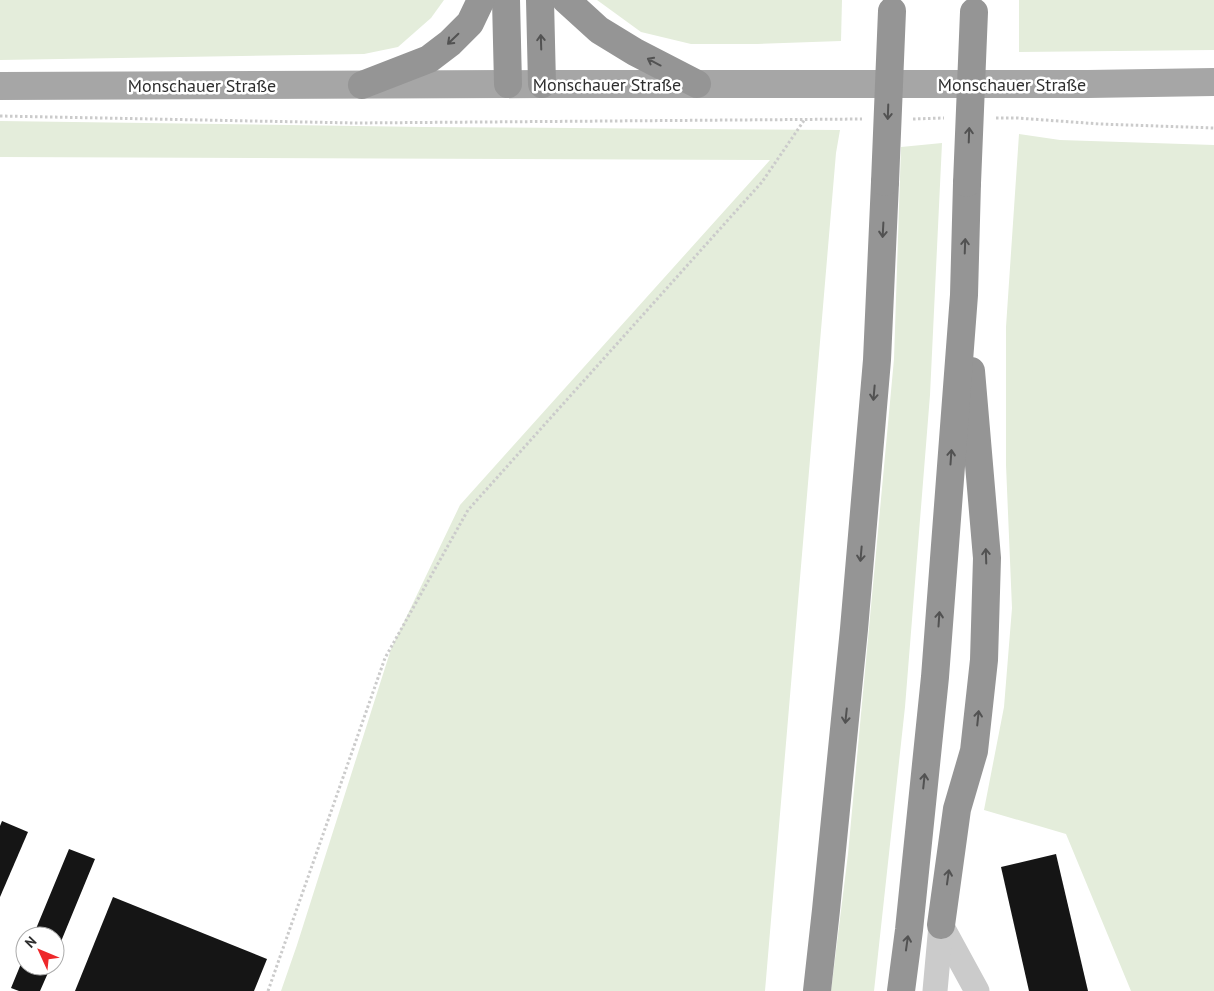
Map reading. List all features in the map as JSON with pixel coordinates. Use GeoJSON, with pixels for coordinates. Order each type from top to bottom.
{"type":"FeatureCollection","features":[{"type":"Feature","properties":{"kind":"highway"},"geometry":{"type":"LineString","coordinates":[[362,85],[429,59],[450,43],[470,23],[481,0]]}},
{"type":"Feature","properties":{"kind":"highway"},"geometry":{"type":"LineString","coordinates":[[506,0],[508,84]]}},
{"type":"Feature","properties":{"kind":"highway"},"geometry":{"type":"LineString","coordinates":[[540,0],[542,84]]}},
{"type":"Feature","properties":{"kind":"highway"},"geometry":{"type":"LineString","coordinates":[[566,0],[599,30],[635,52],[697,84]]}},
{"type":"Feature","properties":{"kind":"highway"},"geometry":{"type":"LineString","coordinates":[[816,991],[826,910],[853,638],[877,360],[892,5]]}},
{"type":"Feature","properties":{"kind":"highway"},"geometry":{"type":"LineString","coordinates":[[901,991],[935,678],[964,295],[974,6]]}},
{"type":"Feature","properties":{"kind":"highway"},"geometry":{"type":"LineString","coordinates":[[941,925],[957,809],[974,751],[984,660],[987,558],[964,295]]}},
{"type":"Feature","properties":{"kind":"highway"},"geometry":{"type":"LineString","coordinates":[[804,991],[826,910]]}},
{"type":"Feature","properties":{"kind":"main road","name":"Monschauer Straße"},"geometry":{"type":"LineString","coordinates":[[0,86],[1088,84],[1214,82]]}},
{"type":"Feature","properties":{"kind":"lane"},"geometry":{"type":"LineString","coordinates":[[935,991],[941,925]]}},
{"type":"Feature","properties":{"kind":"lane"},"geometry":{"type":"LineString","coordinates":[[941,925],[977,991]]}},
{"type":"Feature","properties":{"kind":"path"},"geometry":{"type":"LineString","coordinates":[[0,116],[355,123],[863,119]]}},
{"type":"Feature","properties":{"kind":"path"},"geometry":{"type":"LineString","coordinates":[[911,119],[950,118]]}},
{"type":"Feature","properties":{"kind":"path"},"geometry":{"type":"LineString","coordinates":[[988,118],[1214,128]]}},
{"type":"Feature","properties":{"kind":"path"},"geometry":{"type":"LineString","coordinates":[[268,991],[385,658],[468,510],[762,182],[805,119]]}},
{"type":"Feature","properties":{"kind":"green space"},"geometry":{"type":"Polygon","coordinates":[[[0,0],[444,0],[431,18],[398,47],[364,54],[0,60],[0,0]]]}},
{"type":"Feature","properties":{"kind":"green space"},"geometry":{"type":"Polygon","coordinates":[[[597,0],[842,0],[841,41],[691,44],[641,32],[597,0]]]}},
{"type":"Feature","properties":{"kind":"green space"},"geometry":{"type":"Polygon","coordinates":[[[1019,0],[1214,0],[1214,50],[1019,52],[1019,0]]]}},
{"type":"Feature","properties":{"kind":"green space"},"geometry":{"type":"Polygon","coordinates":[[[0,121],[840,130],[836,153],[765,991],[281,991],[391,649],[460,505],[770,160],[0,157],[0,121]]]}},
{"type":"Feature","properties":{"kind":"green space"},"geometry":{"type":"Polygon","coordinates":[[[1019,134],[1060,140],[1214,145],[1214,991],[1131,991],[1066,834],[984,810],[1004,707],[1012,608],[1006,465],[1006,327],[1019,134]]]}},
{"type":"Feature","properties":{"kind":"green space"},"geometry":{"type":"Polygon","coordinates":[[[942,143],[930,395],[905,707],[874,991],[831,991],[848,854],[894,359],[901,147],[942,143]]]}},
{"type":"Feature","properties":{"kind":"building"},"geometry":{"type":"Polygon","coordinates":[[[2,821],[28,832],[0,897],[0,826],[2,821]]]}},
{"type":"Feature","properties":{"kind":"building"},"geometry":{"type":"Polygon","coordinates":[[[69,849],[95,859],[65,932],[65,926],[37,926],[69,849]]]}},
{"type":"Feature","properties":{"kind":"building"},"geometry":{"type":"Polygon","coordinates":[[[1056,854],[1088,991],[1029,991],[1001,867],[1056,854]]]}},
{"type":"Feature","properties":{"kind":"building"},"geometry":{"type":"Polygon","coordinates":[[[113,897],[267,959],[254,991],[75,991],[113,897]]]}},
{"type":"Feature","properties":{"kind":"building"},"geometry":{"type":"Polygon","coordinates":[[[16,976],[47,976],[40,991],[19,991],[11,988],[16,976]]]}}]}
